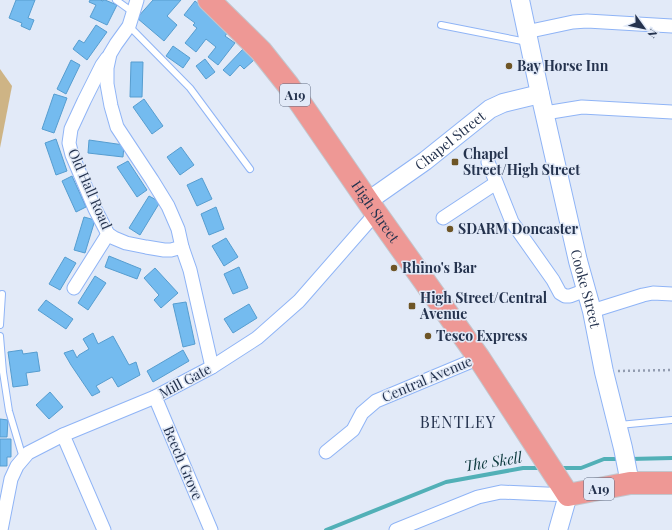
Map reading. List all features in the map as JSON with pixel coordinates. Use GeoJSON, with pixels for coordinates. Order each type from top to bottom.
{"type":"FeatureCollection","features":[{"type":"Feature","properties":{"kind":"highway","name":"High Street"},"geometry":{"type":"LineString","coordinates":[[209,0],[261,51],[288,85],[479,358],[568,495]]}},
{"type":"Feature","properties":{"kind":"highway","name":"A19"},"geometry":{"type":"LineString","coordinates":[[568,495],[629,475],[672,483]]}},
{"type":"Feature","properties":{"kind":"street","name":"Old Hall Road"},"geometry":{"type":"LineString","coordinates":[[138,0],[128,26],[102,65],[84,101],[71,129],[69,143],[72,155],[95,209],[108,234],[126,243],[146,247],[164,250],[182,247]]}},
{"type":"Feature","properties":{"kind":"street","name":"Cooke Street"},"geometry":{"type":"LineString","coordinates":[[520,0],[578,261],[592,311],[604,372],[629,475]]}},
{"type":"Feature","properties":{"kind":"street"},"geometry":{"type":"LineString","coordinates":[[527,37],[572,22],[587,21],[672,26]]}},
{"type":"Feature","properties":{"kind":"street","name":"Old Hall Road"},"geometry":{"type":"LineString","coordinates":[[110,54],[107,68],[107,84],[117,127],[168,206],[178,229],[182,247],[190,270],[212,367]]}},
{"type":"Feature","properties":{"kind":"street","name":"Chapel Street"},"geometry":{"type":"LineString","coordinates":[[372,207],[425,161],[490,109],[503,103],[540,94]]}},
{"type":"Feature","properties":{"kind":"street"},"geometry":{"type":"LineString","coordinates":[[545,113],[582,107],[672,112]]}},
{"type":"Feature","properties":{"kind":"street"},"geometry":{"type":"LineString","coordinates":[[488,162],[512,222],[560,293],[565,296],[570,296],[586,290]]}},
{"type":"Feature","properties":{"kind":"street"},"geometry":{"type":"LineString","coordinates":[[443,218],[496,183]]}},
{"type":"Feature","properties":{"kind":"street","name":"Mill Gate"},"geometry":{"type":"LineString","coordinates":[[1,530],[11,479],[17,466],[28,453],[63,435],[155,397],[212,367],[257,338],[299,301],[372,207]]}},
{"type":"Feature","properties":{"kind":"street"},"geometry":{"type":"LineString","coordinates":[[74,288],[108,234]]}},
{"type":"Feature","properties":{"kind":"street"},"geometry":{"type":"LineString","coordinates":[[592,311],[643,295],[653,293],[672,294]]}},
{"type":"Feature","properties":{"kind":"street","name":"Central Avenue"},"geometry":{"type":"LineString","coordinates":[[326,452],[353,430],[362,413],[376,401],[479,358]]}},
{"type":"Feature","properties":{"kind":"street","name":"Beech Grove"},"geometry":{"type":"LineString","coordinates":[[155,397],[211,530]]}},
{"type":"Feature","properties":{"kind":"street"},"geometry":{"type":"LineString","coordinates":[[63,435],[104,530]]}},
{"type":"Feature","properties":{"kind":"street"},"geometry":{"type":"LineString","coordinates":[[396,530],[478,497],[501,492],[568,495],[558,530]]}},
{"type":"Feature","properties":{"kind":"lane"},"geometry":{"type":"LineString","coordinates":[[116,0],[134,13]]}},
{"type":"Feature","properties":{"kind":"lane"},"geometry":{"type":"LineString","coordinates":[[441,25],[527,37]]}},
{"type":"Feature","properties":{"kind":"lane"},"geometry":{"type":"LineString","coordinates":[[128,26],[190,88],[250,169]]}},
{"type":"Feature","properties":{"kind":"lane"},"geometry":{"type":"LineString","coordinates":[[0,325],[2,294]]}},
{"type":"Feature","properties":{"kind":"lane"},"geometry":{"type":"LineString","coordinates":[[0,336],[3,372],[9,411],[24,458]]}},
{"type":"Feature","properties":{"kind":"lane"},"geometry":{"type":"LineString","coordinates":[[617,425],[672,420]]}},
{"type":"Feature","properties":{"kind":"path"},"geometry":{"type":"LineString","coordinates":[[604,372],[672,370]]}},
{"type":"Feature","properties":{"kind":"shaded area"},"geometry":{"type":"Polygon","coordinates":[[[0,69],[12,86],[0,148],[0,69]]]}},
{"type":"Feature","properties":{"kind":"building"},"geometry":{"type":"Polygon","coordinates":[[[16,0],[35,0],[28,18],[34,20],[30,30],[21,26],[22,23],[9,18],[16,0]]]}},
{"type":"Feature","properties":{"kind":"building"},"geometry":{"type":"Polygon","coordinates":[[[90,0],[105,0],[117,5],[107,25],[90,17],[96,5],[89,2],[90,0]]]}},
{"type":"Feature","properties":{"kind":"building"},"geometry":{"type":"Polygon","coordinates":[[[153,0],[181,0],[167,16],[177,25],[164,41],[137,18],[153,0]]]}},
{"type":"Feature","properties":{"kind":"building"},"geometry":{"type":"Polygon","coordinates":[[[195,1],[230,29],[225,36],[235,43],[218,65],[208,57],[216,47],[206,39],[196,52],[185,43],[197,28],[193,25],[195,23],[184,15],[195,1]]]}},
{"type":"Feature","properties":{"kind":"building"},"geometry":{"type":"Polygon","coordinates":[[[96,25],[107,32],[87,60],[73,49],[79,40],[84,43],[96,25]]]}},
{"type":"Feature","properties":{"kind":"building"},"geometry":{"type":"Polygon","coordinates":[[[173,46],[190,58],[183,68],[166,56],[173,46]]]}},
{"type":"Feature","properties":{"kind":"building"},"geometry":{"type":"Polygon","coordinates":[[[243,49],[254,60],[244,69],[240,65],[230,76],[223,70],[243,49]]]}},
{"type":"Feature","properties":{"kind":"building"},"geometry":{"type":"Polygon","coordinates":[[[205,59],[215,72],[206,79],[196,66],[205,59]]]}},
{"type":"Feature","properties":{"kind":"building"},"geometry":{"type":"Polygon","coordinates":[[[71,60],[80,65],[66,94],[57,89],[71,60]]]}},
{"type":"Feature","properties":{"kind":"building"},"geometry":{"type":"Polygon","coordinates":[[[131,62],[143,62],[142,97],[130,97],[131,62]]]}},
{"type":"Feature","properties":{"kind":"building"},"geometry":{"type":"Polygon","coordinates":[[[54,94],[67,98],[54,133],[42,129],[54,94]]]}},
{"type":"Feature","properties":{"kind":"building"},"geometry":{"type":"Polygon","coordinates":[[[144,99],[163,126],[152,134],[133,107],[144,99]]]}},
{"type":"Feature","properties":{"kind":"building"},"geometry":{"type":"Polygon","coordinates":[[[56,139],[67,171],[56,175],[45,143],[56,139]]]}},
{"type":"Feature","properties":{"kind":"building"},"geometry":{"type":"Polygon","coordinates":[[[89,140],[124,145],[123,157],[88,153],[89,140]]]}},
{"type":"Feature","properties":{"kind":"building"},"geometry":{"type":"Polygon","coordinates":[[[181,147],[194,165],[180,175],[167,157],[181,147]]]}},
{"type":"Feature","properties":{"kind":"building"},"geometry":{"type":"Polygon","coordinates":[[[128,161],[147,190],[137,197],[117,167],[128,161]]]}},
{"type":"Feature","properties":{"kind":"building"},"geometry":{"type":"Polygon","coordinates":[[[72,176],[86,207],[76,212],[62,181],[72,176]]]}},
{"type":"Feature","properties":{"kind":"building"},"geometry":{"type":"Polygon","coordinates":[[[202,178],[212,199],[197,206],[187,185],[202,178]]]}},
{"type":"Feature","properties":{"kind":"building"},"geometry":{"type":"Polygon","coordinates":[[[149,196],[160,202],[140,235],[129,228],[149,196]]]}},
{"type":"Feature","properties":{"kind":"building"},"geometry":{"type":"Polygon","coordinates":[[[216,207],[224,229],[209,235],[201,214],[216,207]]]}},
{"type":"Feature","properties":{"kind":"building"},"geometry":{"type":"Polygon","coordinates":[[[84,217],[95,220],[85,253],[74,250],[84,217]]]}},
{"type":"Feature","properties":{"kind":"building"},"geometry":{"type":"Polygon","coordinates":[[[226,238],[238,257],[224,266],[212,246],[226,238]]]}},
{"type":"Feature","properties":{"kind":"building"},"geometry":{"type":"Polygon","coordinates":[[[109,256],[141,269],[137,279],[105,267],[109,256]]]}},
{"type":"Feature","properties":{"kind":"building"},"geometry":{"type":"Polygon","coordinates":[[[65,257],[76,263],[60,290],[49,284],[65,257]]]}},
{"type":"Feature","properties":{"kind":"building"},"geometry":{"type":"Polygon","coordinates":[[[239,267],[248,288],[233,294],[224,274],[239,267]]]}},
{"type":"Feature","properties":{"kind":"building"},"geometry":{"type":"Polygon","coordinates":[[[155,268],[178,293],[161,308],[154,300],[159,295],[144,278],[155,268]]]}},
{"type":"Feature","properties":{"kind":"building"},"geometry":{"type":"Polygon","coordinates":[[[95,276],[106,283],[88,310],[78,303],[95,276]]]}},
{"type":"Feature","properties":{"kind":"building"},"geometry":{"type":"Polygon","coordinates":[[[46,300],[73,319],[66,329],[38,310],[46,300]]]}},
{"type":"Feature","properties":{"kind":"building"},"geometry":{"type":"Polygon","coordinates":[[[186,302],[195,344],[183,347],[173,304],[186,302]]]}},
{"type":"Feature","properties":{"kind":"building"},"geometry":{"type":"Polygon","coordinates":[[[249,304],[257,318],[233,333],[224,319],[249,304]]]}},
{"type":"Feature","properties":{"kind":"building"},"geometry":{"type":"Polygon","coordinates":[[[93,333],[98,344],[113,336],[129,365],[136,362],[140,375],[118,387],[112,377],[96,386],[100,392],[92,396],[64,353],[73,350],[77,358],[89,349],[83,339],[93,333]]]}},
{"type":"Feature","properties":{"kind":"building"},"geometry":{"type":"Polygon","coordinates":[[[22,350],[23,354],[37,352],[40,371],[26,373],[28,385],[13,387],[8,352],[22,350]]]}},
{"type":"Feature","properties":{"kind":"building"},"geometry":{"type":"Polygon","coordinates":[[[183,350],[189,361],[153,382],[147,371],[183,350]]]}},
{"type":"Feature","properties":{"kind":"building"},"geometry":{"type":"Polygon","coordinates":[[[50,392],[63,407],[49,419],[36,405],[50,392]]]}},
{"type":"Feature","properties":{"kind":"building"},"geometry":{"type":"Polygon","coordinates":[[[0,419],[8,420],[7,437],[0,437],[0,419]]]}},
{"type":"Feature","properties":{"kind":"building"},"geometry":{"type":"Polygon","coordinates":[[[0,439],[11,439],[11,457],[7,457],[7,466],[0,466],[0,439]]]}},
{"type":"Feature","properties":{"kind":"waterway","name":"The Skell"},"geometry":{"type":"LineString","coordinates":[[630,459],[672,458]]}},
{"type":"Feature","properties":{"kind":"waterway","name":"The Skell"},"geometry":{"type":"LineString","coordinates":[[560,468],[581,468],[604,459],[622,459]]}},
{"type":"Feature","properties":{"kind":"waterway","name":"The Skell"},"geometry":{"type":"LineString","coordinates":[[326,530],[446,482],[523,468],[543,468]]}},
{"type":"Feature","properties":{"kind":"place","name":"Bay Horse Inn"},"geometry":{"type":"Point","coordinates":[509,66]}},
{"type":"Feature","properties":{"kind":"place","name":"Chapel Street/High Street"},"geometry":{"type":"Point","coordinates":[455,162]}},
{"type":"Feature","properties":{"kind":"place","name":"SDARM Doncaster"},"geometry":{"type":"Point","coordinates":[450,229]}},
{"type":"Feature","properties":{"kind":"place","name":"Rhino's Bar"},"geometry":{"type":"Point","coordinates":[394,268]}},
{"type":"Feature","properties":{"kind":"place","name":"High Street/Central Avenue"},"geometry":{"type":"Point","coordinates":[412,306]}},
{"type":"Feature","properties":{"kind":"place","name":"Tesco Express"},"geometry":{"type":"Point","coordinates":[428,336]}},
{"type":"Feature","properties":{"kind":"district","name":"BENTLEY"},"geometry":{"type":"Point","coordinates":[458,422]}}]}
